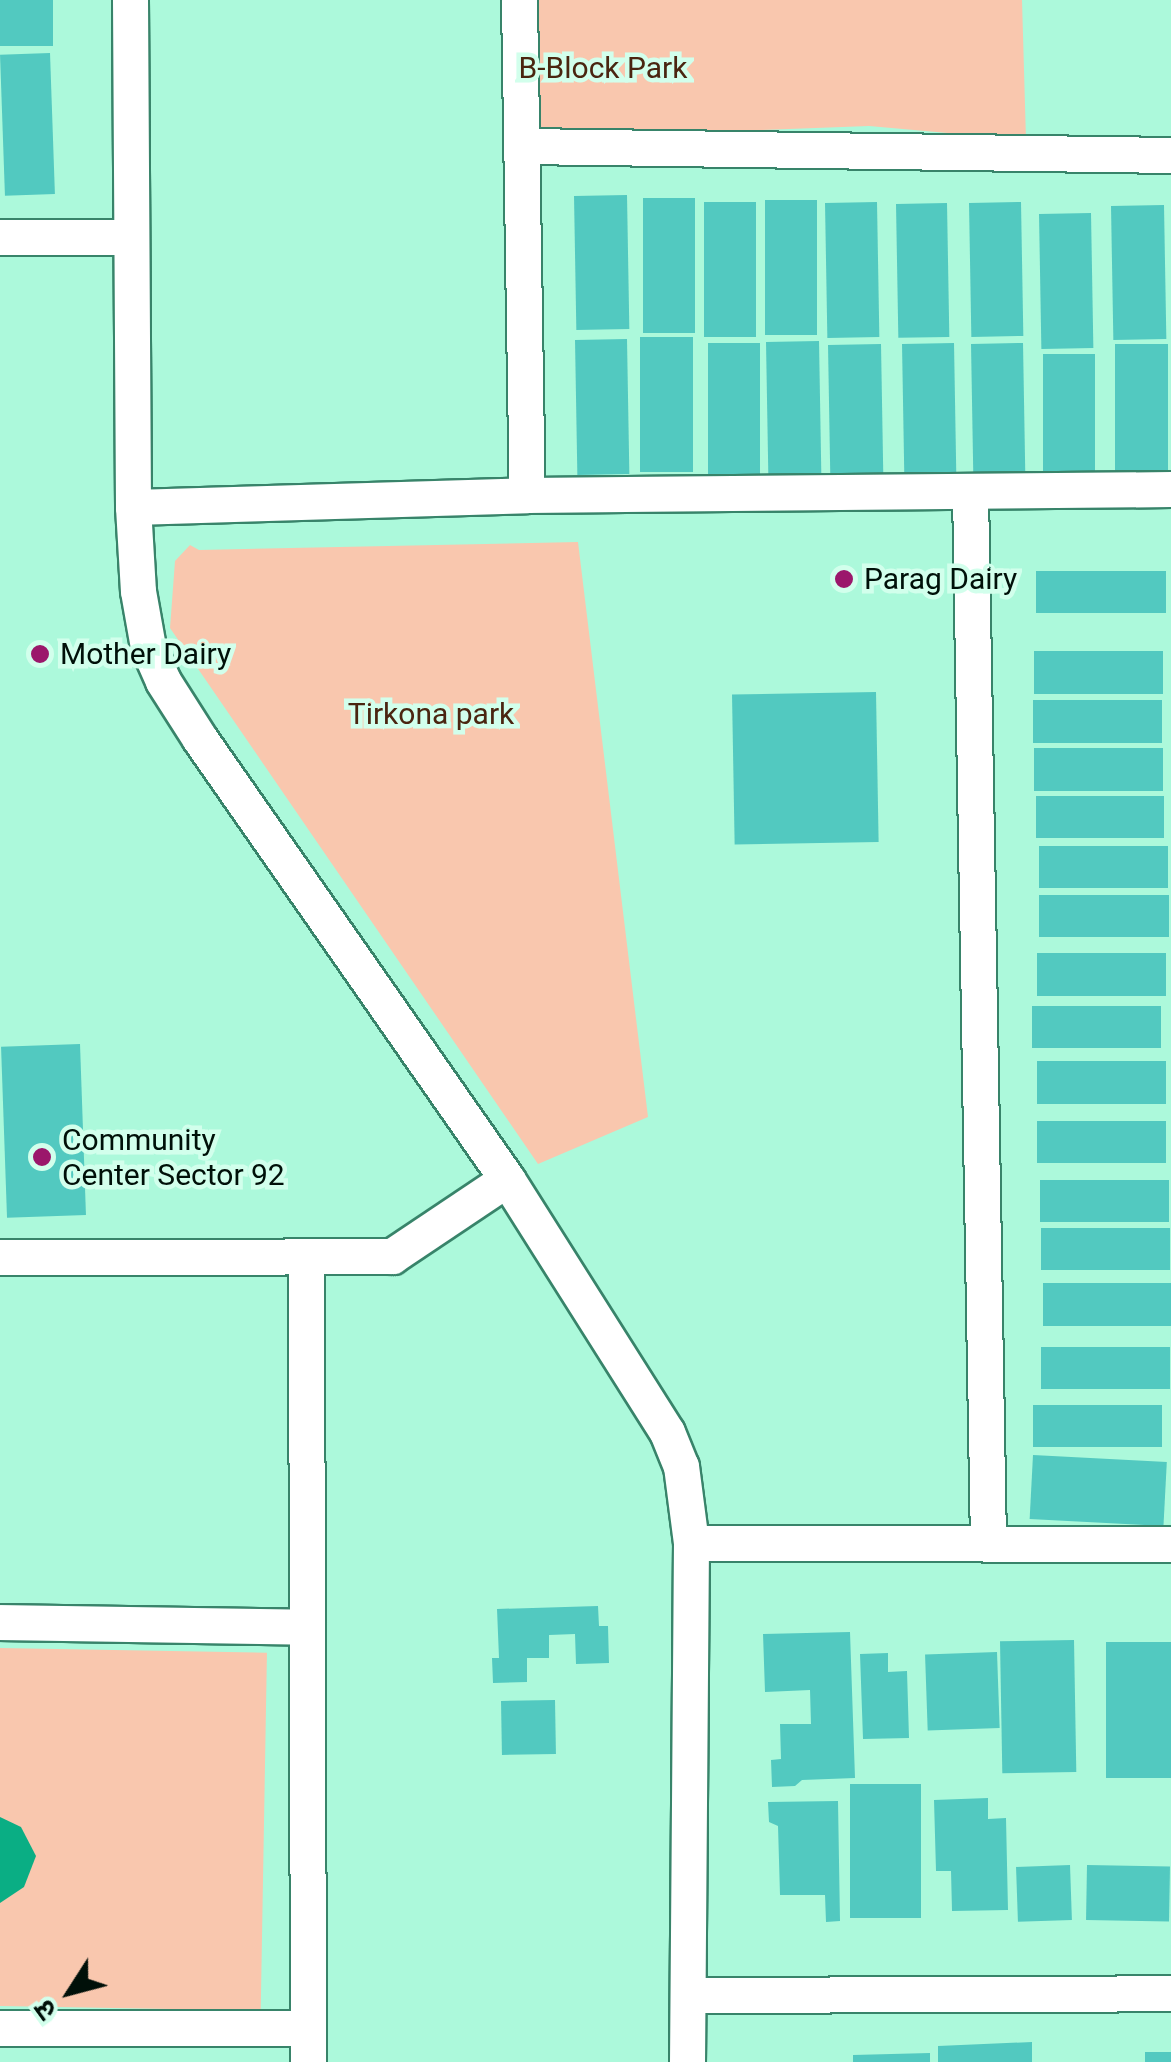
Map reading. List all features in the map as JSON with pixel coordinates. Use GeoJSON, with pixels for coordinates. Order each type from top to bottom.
{"type":"FeatureCollection","features":[{"type":"Feature","properties":{"kind":"street"},"geometry":{"type":"LineString","coordinates":[[130,0],[133,506],[144,632],[162,681],[507,1179],[666,1432],[681,1466],[690,1543],[688,2062]]}},
{"type":"Feature","properties":{"kind":"street"},"geometry":{"type":"LineString","coordinates":[[520,0],[526,495]]}},
{"type":"Feature","properties":{"kind":"street"},"geometry":{"type":"LineString","coordinates":[[522,146],[1171,155]]}},
{"type":"Feature","properties":{"kind":"street"},"geometry":{"type":"LineString","coordinates":[[0,237],[130,237]]}},
{"type":"Feature","properties":{"kind":"street"},"geometry":{"type":"LineString","coordinates":[[133,506],[526,495],[1171,489]]}},
{"type":"Feature","properties":{"kind":"street"},"geometry":{"type":"LineString","coordinates":[[970,491],[988,1544]]}},
{"type":"Feature","properties":{"kind":"street"},"geometry":{"type":"LineString","coordinates":[[0,1257],[392,1256],[507,1179]]}},
{"type":"Feature","properties":{"kind":"street"},"geometry":{"type":"LineString","coordinates":[[0,2028],[308,2045],[306,1256]]}},
{"type":"Feature","properties":{"kind":"street"},"geometry":{"type":"LineString","coordinates":[[690,1543],[1171,1544]]}},
{"type":"Feature","properties":{"kind":"street"},"geometry":{"type":"LineString","coordinates":[[0,1622],[307,1627]]}},
{"type":"Feature","properties":{"kind":"street"},"geometry":{"type":"LineString","coordinates":[[690,1995],[1171,1993]]}},
{"type":"Feature","properties":{"kind":"green space","name":"B-Block Park"},"geometry":{"type":"Polygon","coordinates":[[[523,0],[1022,0],[1026,140],[869,126],[522,139],[523,0]]]}},
{"type":"Feature","properties":{"kind":"green space","name":"Tirkona park"},"geometry":{"type":"Polygon","coordinates":[[[578,542],[648,1117],[538,1164],[170,628],[175,561],[190,545],[199,550],[578,542]]]}},
{"type":"Feature","properties":{"kind":"green space"},"geometry":{"type":"Polygon","coordinates":[[[0,1648],[267,1653],[261,2011],[0,2006],[0,1648]]]}},
{"type":"Feature","properties":{"kind":"shaded area"},"geometry":{"type":"Polygon","coordinates":[[[0,1817],[21,1827],[36,1856],[24,1887],[0,1903],[0,1817]]]}},
{"type":"Feature","properties":{"kind":"building"},"geometry":{"type":"Polygon","coordinates":[[[0,0],[53,0],[53,46],[0,46],[0,0]]]}},
{"type":"Feature","properties":{"kind":"building"},"geometry":{"type":"Polygon","coordinates":[[[50,53],[55,194],[5,196],[0,55],[50,53]]]}},
{"type":"Feature","properties":{"kind":"building"},"geometry":{"type":"Polygon","coordinates":[[[627,195],[629,329],[576,330],[574,196],[627,195]]]}},
{"type":"Feature","properties":{"kind":"building"},"geometry":{"type":"Polygon","coordinates":[[[643,198],[695,198],[695,333],[643,333],[643,198]]]}},
{"type":"Feature","properties":{"kind":"building"},"geometry":{"type":"Polygon","coordinates":[[[765,200],[817,200],[817,335],[765,335],[765,200]]]}},
{"type":"Feature","properties":{"kind":"building"},"geometry":{"type":"Polygon","coordinates":[[[704,202],[756,202],[756,337],[704,337],[704,202]]]}},
{"type":"Feature","properties":{"kind":"building"},"geometry":{"type":"Polygon","coordinates":[[[877,202],[879,337],[827,338],[825,203],[877,202]]]}},
{"type":"Feature","properties":{"kind":"building"},"geometry":{"type":"Polygon","coordinates":[[[1021,202],[1023,336],[971,337],[969,203],[1021,202]]]}},
{"type":"Feature","properties":{"kind":"building"},"geometry":{"type":"Polygon","coordinates":[[[947,203],[949,337],[898,338],[896,204],[947,203]]]}},
{"type":"Feature","properties":{"kind":"building"},"geometry":{"type":"Polygon","coordinates":[[[1164,205],[1166,339],[1113,340],[1111,206],[1164,205]]]}},
{"type":"Feature","properties":{"kind":"building"},"geometry":{"type":"Polygon","coordinates":[[[1091,213],[1093,348],[1041,349],[1039,214],[1091,213]]]}},
{"type":"Feature","properties":{"kind":"building"},"geometry":{"type":"Polygon","coordinates":[[[640,337],[693,337],[693,472],[640,472],[640,337]]]}},
{"type":"Feature","properties":{"kind":"building"},"geometry":{"type":"Polygon","coordinates":[[[627,339],[629,474],[577,475],[575,340],[627,339]]]}},
{"type":"Feature","properties":{"kind":"building"},"geometry":{"type":"Polygon","coordinates":[[[819,341],[821,475],[768,476],[766,342],[819,341]]]}},
{"type":"Feature","properties":{"kind":"building"},"geometry":{"type":"Polygon","coordinates":[[[708,343],[760,343],[760,478],[708,478],[708,343]]]}},
{"type":"Feature","properties":{"kind":"building"},"geometry":{"type":"Polygon","coordinates":[[[954,343],[956,477],[904,478],[902,344],[954,343]]]}},
{"type":"Feature","properties":{"kind":"building"},"geometry":{"type":"Polygon","coordinates":[[[1023,343],[1025,477],[973,478],[971,344],[1023,343]]]}},
{"type":"Feature","properties":{"kind":"building"},"geometry":{"type":"Polygon","coordinates":[[[881,344],[883,479],[830,480],[828,345],[881,344]]]}},
{"type":"Feature","properties":{"kind":"building"},"geometry":{"type":"Polygon","coordinates":[[[1115,344],[1168,344],[1168,479],[1115,479],[1115,344]]]}},
{"type":"Feature","properties":{"kind":"building"},"geometry":{"type":"Polygon","coordinates":[[[1043,354],[1095,354],[1095,489],[1043,489],[1043,354]]]}},
{"type":"Feature","properties":{"kind":"building"},"geometry":{"type":"Polygon","coordinates":[[[1036,571],[1166,571],[1166,613],[1036,613],[1036,571]]]}},
{"type":"Feature","properties":{"kind":"building"},"geometry":{"type":"Polygon","coordinates":[[[1034,651],[1163,651],[1163,694],[1034,694],[1034,651]]]}},
{"type":"Feature","properties":{"kind":"building"},"geometry":{"type":"Polygon","coordinates":[[[876,692],[879,842],[735,844],[732,695],[876,692]]]}},
{"type":"Feature","properties":{"kind":"building"},"geometry":{"type":"Polygon","coordinates":[[[1033,700],[1162,700],[1162,743],[1033,743],[1033,700]]]}},
{"type":"Feature","properties":{"kind":"building"},"geometry":{"type":"Polygon","coordinates":[[[1034,748],[1163,748],[1163,791],[1034,791],[1034,748]]]}},
{"type":"Feature","properties":{"kind":"building"},"geometry":{"type":"Polygon","coordinates":[[[1036,796],[1164,796],[1164,838],[1036,838],[1036,796]]]}},
{"type":"Feature","properties":{"kind":"building"},"geometry":{"type":"Polygon","coordinates":[[[1039,846],[1168,846],[1168,888],[1039,888],[1039,846]]]}},
{"type":"Feature","properties":{"kind":"building"},"geometry":{"type":"Polygon","coordinates":[[[1039,895],[1169,895],[1169,937],[1039,937],[1039,895]]]}},
{"type":"Feature","properties":{"kind":"building"},"geometry":{"type":"Polygon","coordinates":[[[1037,953],[1166,953],[1166,996],[1037,996],[1037,953]]]}},
{"type":"Feature","properties":{"kind":"building"},"geometry":{"type":"Polygon","coordinates":[[[1032,1006],[1161,1006],[1161,1048],[1032,1048],[1032,1006]]]}},
{"type":"Feature","properties":{"kind":"building","name":"Community Center Sector 92"},"geometry":{"type":"Polygon","coordinates":[[[80,1044],[86,1215],[7,1218],[1,1047],[80,1044]]]}},
{"type":"Feature","properties":{"kind":"building"},"geometry":{"type":"Polygon","coordinates":[[[1037,1061],[1166,1061],[1166,1104],[1037,1104],[1037,1061]]]}},
{"type":"Feature","properties":{"kind":"building"},"geometry":{"type":"Polygon","coordinates":[[[1037,1121],[1166,1121],[1166,1163],[1037,1163],[1037,1121]]]}},
{"type":"Feature","properties":{"kind":"building"},"geometry":{"type":"Polygon","coordinates":[[[1040,1180],[1169,1180],[1169,1222],[1040,1222],[1040,1180]]]}},
{"type":"Feature","properties":{"kind":"building"},"geometry":{"type":"Polygon","coordinates":[[[1041,1228],[1170,1228],[1170,1270],[1041,1270],[1041,1228]]]}},
{"type":"Feature","properties":{"kind":"building"},"geometry":{"type":"Polygon","coordinates":[[[1043,1283],[1171,1283],[1171,1326],[1043,1326],[1043,1283]]]}},
{"type":"Feature","properties":{"kind":"building"},"geometry":{"type":"Polygon","coordinates":[[[1041,1347],[1170,1347],[1170,1389],[1041,1389],[1041,1347]]]}},
{"type":"Feature","properties":{"kind":"building"},"geometry":{"type":"Polygon","coordinates":[[[1033,1405],[1162,1405],[1162,1447],[1033,1447],[1033,1405]]]}},
{"type":"Feature","properties":{"kind":"building"},"geometry":{"type":"Polygon","coordinates":[[[1033,1455],[1167,1462],[1163,1526],[1030,1519],[1033,1455]]]}},
{"type":"Feature","properties":{"kind":"building"},"geometry":{"type":"Polygon","coordinates":[[[598,1606],[599,1626],[608,1626],[609,1663],[576,1664],[575,1634],[549,1635],[549,1658],[527,1658],[527,1682],[493,1683],[492,1658],[499,1658],[497,1609],[598,1606]]]}},
{"type":"Feature","properties":{"kind":"building"},"geometry":{"type":"Polygon","coordinates":[[[850,1632],[855,1778],[802,1780],[795,1786],[772,1787],[771,1760],[781,1759],[780,1724],[811,1724],[810,1690],[765,1692],[763,1634],[850,1632]]]}},
{"type":"Feature","properties":{"kind":"building"},"geometry":{"type":"Polygon","coordinates":[[[1074,1640],[1076,1772],[1002,1773],[1000,1641],[1074,1640]]]}},
{"type":"Feature","properties":{"kind":"building"},"geometry":{"type":"Polygon","coordinates":[[[1106,1642],[1171,1642],[1171,1778],[1106,1778],[1106,1642]]]}},
{"type":"Feature","properties":{"kind":"building"},"geometry":{"type":"Polygon","coordinates":[[[997,1652],[1000,1728],[928,1730],[925,1655],[997,1652]]]}},
{"type":"Feature","properties":{"kind":"building"},"geometry":{"type":"Polygon","coordinates":[[[888,1653],[888,1672],[907,1671],[909,1738],[863,1739],[860,1654],[888,1653]]]}},
{"type":"Feature","properties":{"kind":"building"},"geometry":{"type":"Polygon","coordinates":[[[555,1700],[556,1754],[502,1755],[501,1701],[555,1700]]]}},
{"type":"Feature","properties":{"kind":"building"},"geometry":{"type":"Polygon","coordinates":[[[850,1784],[921,1784],[921,1918],[850,1918],[850,1784]]]}},
{"type":"Feature","properties":{"kind":"building"},"geometry":{"type":"Polygon","coordinates":[[[988,1798],[988,1819],[1006,1818],[1008,1910],[952,1911],[951,1871],[936,1871],[934,1800],[988,1798]]]}},
{"type":"Feature","properties":{"kind":"building"},"geometry":{"type":"Polygon","coordinates":[[[838,1801],[840,1921],[826,1922],[825,1895],[780,1895],[778,1826],[769,1822],[768,1802],[838,1801]]]}},
{"type":"Feature","properties":{"kind":"building"},"geometry":{"type":"Polygon","coordinates":[[[1070,1865],[1072,1920],[1018,1922],[1016,1867],[1070,1865]]]}},
{"type":"Feature","properties":{"kind":"building"},"geometry":{"type":"Polygon","coordinates":[[[1087,1865],[1170,1866],[1169,1921],[1086,1920],[1087,1865]]]}},
{"type":"Feature","properties":{"kind":"building"},"geometry":{"type":"Polygon","coordinates":[[[1032,2042],[1032,2062],[938,2062],[938,2046],[1032,2042]]]}},
{"type":"Feature","properties":{"kind":"building"},"geometry":{"type":"Polygon","coordinates":[[[1145,2052],[1171,2052],[1171,2062],[1145,2062],[1145,2052]]]}},
{"type":"Feature","properties":{"kind":"building"},"geometry":{"type":"Polygon","coordinates":[[[930,2053],[930,2062],[853,2062],[853,2055],[930,2053]]]}},
{"type":"Feature","properties":{"kind":"place","name":"Parag Dairy"},"geometry":{"type":"Point","coordinates":[844,579]}},
{"type":"Feature","properties":{"kind":"place","name":"Mother Dairy"},"geometry":{"type":"Point","coordinates":[40,654]}},
{"type":"Feature","properties":{"kind":"place","name":"Community Center Sector 92"},"geometry":{"type":"Point","coordinates":[42,1157]}}]}
